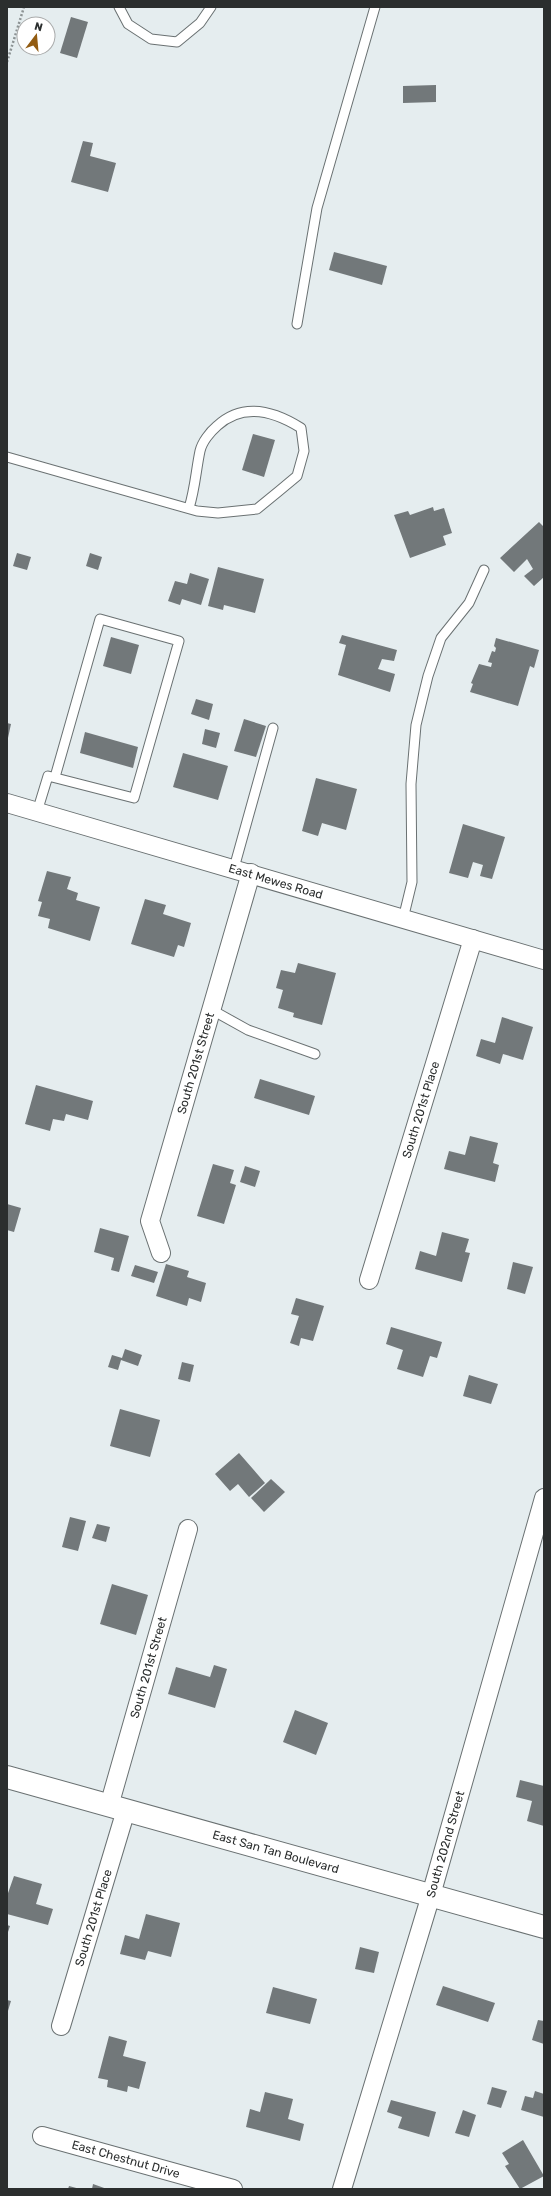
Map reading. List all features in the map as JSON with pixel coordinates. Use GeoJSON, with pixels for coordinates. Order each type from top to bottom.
{"type":"FeatureCollection","features":[{"type":"Feature","properties":{"kind":"street","name":"East Mewes Road"},"geometry":{"type":"LineString","coordinates":[[7,803],[234,868],[544,960]]}},
{"type":"Feature","properties":{"kind":"street","name":"South 201st Street"},"geometry":{"type":"LineString","coordinates":[[161,1252],[150,1221],[251,873]]}},
{"type":"Feature","properties":{"kind":"street","name":"South 201st Place"},"geometry":{"type":"LineString","coordinates":[[369,1280],[473,940]]}},
{"type":"Feature","properties":{"kind":"street","name":"South 202nd Street"},"geometry":{"type":"LineString","coordinates":[[342,2189],[431,1895],[544,1498]]}},
{"type":"Feature","properties":{"kind":"street","name":"South 201st Street"},"geometry":{"type":"LineString","coordinates":[[117,1808],[188,1529]]}},
{"type":"Feature","properties":{"kind":"street","name":"East San Tan Boulevard"},"geometry":{"type":"LineString","coordinates":[[7,1777],[544,1927]]}},
{"type":"Feature","properties":{"kind":"street","name":"South 201st Place"},"geometry":{"type":"LineString","coordinates":[[61,2026],[117,1808]]}},
{"type":"Feature","properties":{"kind":"street","name":"East Chestnut Drive"},"geometry":{"type":"LineString","coordinates":[[42,2136],[234,2189]]}},
{"type":"Feature","properties":{"kind":"lane"},"geometry":{"type":"LineString","coordinates":[[119,7],[128,24],[150,38],[177,42],[200,23],[211,7]]}},
{"type":"Feature","properties":{"kind":"lane"},"geometry":{"type":"LineString","coordinates":[[297,324],[317,208],[375,7]]}},
{"type":"Feature","properties":{"kind":"lane"},"geometry":{"type":"LineString","coordinates":[[7,457],[189,508],[218,513],[257,509],[298,476],[304,451],[301,428],[284,418],[255,411],[228,416],[211,431],[200,450],[195,490],[189,508]]}},
{"type":"Feature","properties":{"kind":"lane"},"geometry":{"type":"LineString","coordinates":[[403,919],[412,882],[411,784],[418,718],[428,676],[441,638],[469,603],[484,570]]}},
{"type":"Feature","properties":{"kind":"lane"},"geometry":{"type":"LineString","coordinates":[[37,812],[48,776],[134,798],[179,641],[100,619],[55,777]]}},
{"type":"Feature","properties":{"kind":"lane"},"geometry":{"type":"LineString","coordinates":[[234,868],[273,728]]}},
{"type":"Feature","properties":{"kind":"lane"},"geometry":{"type":"LineString","coordinates":[[212,1010],[248,1030],[316,1054]]}},
{"type":"Feature","properties":{"kind":"path"},"geometry":{"type":"LineString","coordinates":[[7,62],[24,7]]}},
{"type":"Feature","properties":{"kind":"building"},"geometry":{"type":"Polygon","coordinates":[[[71,17],[88,22],[77,58],[60,53],[71,17]]]}},
{"type":"Feature","properties":{"kind":"building"},"geometry":{"type":"Polygon","coordinates":[[[436,85],[436,102],[403,103],[403,86],[436,85]]]}},
{"type":"Feature","properties":{"kind":"building"},"geometry":{"type":"Polygon","coordinates":[[[83,141],[93,143],[90,156],[116,163],[108,192],[71,182],[83,141]]]}},
{"type":"Feature","properties":{"kind":"building"},"geometry":{"type":"Polygon","coordinates":[[[334,252],[387,266],[382,285],[329,270],[334,252]]]}},
{"type":"Feature","properties":{"kind":"building"},"geometry":{"type":"Polygon","coordinates":[[[253,434],[275,440],[264,477],[242,470],[253,434]]]}},
{"type":"Feature","properties":{"kind":"building"},"geometry":{"type":"Polygon","coordinates":[[[433,507],[434,511],[444,508],[452,533],[443,536],[446,545],[410,558],[394,515],[408,511],[410,515],[433,507]]]}},
{"type":"Feature","properties":{"kind":"building"},"geometry":{"type":"Polygon","coordinates":[[[539,522],[544,527],[544,577],[534,586],[524,576],[533,569],[527,559],[514,572],[500,558],[539,522]]]}},
{"type":"Feature","properties":{"kind":"building"},"geometry":{"type":"Polygon","coordinates":[[[17,553],[31,557],[27,570],[13,566],[17,553]]]}},
{"type":"Feature","properties":{"kind":"building"},"geometry":{"type":"Polygon","coordinates":[[[90,553],[102,557],[98,570],[86,566],[90,553]]]}},
{"type":"Feature","properties":{"kind":"building"},"geometry":{"type":"Polygon","coordinates":[[[218,567],[264,579],[255,613],[224,605],[223,610],[208,606],[218,567]]]}},
{"type":"Feature","properties":{"kind":"building"},"geometry":{"type":"Polygon","coordinates":[[[190,573],[209,579],[201,605],[182,599],[180,605],[168,601],[175,581],[187,584],[190,573]]]}},
{"type":"Feature","properties":{"kind":"building"},"geometry":{"type":"Polygon","coordinates":[[[342,635],[397,650],[394,661],[382,659],[378,669],[395,674],[390,692],[338,675],[346,645],[339,643],[342,635]]]}},
{"type":"Feature","properties":{"kind":"building"},"geometry":{"type":"Polygon","coordinates":[[[111,637],[139,645],[131,674],[103,666],[111,637]]]}},
{"type":"Feature","properties":{"kind":"building"},"geometry":{"type":"Polygon","coordinates":[[[496,638],[539,650],[534,668],[530,666],[518,706],[470,692],[473,684],[471,683],[479,664],[491,667],[492,663],[488,662],[492,651],[495,652],[496,648],[494,646],[496,638]]]}},
{"type":"Feature","properties":{"kind":"building"},"geometry":{"type":"Polygon","coordinates":[[[196,699],[213,704],[209,720],[191,714],[196,699]]]}},
{"type":"Feature","properties":{"kind":"building"},"geometry":{"type":"Polygon","coordinates":[[[244,719],[266,726],[256,757],[234,751],[244,719]]]}},
{"type":"Feature","properties":{"kind":"building"},"geometry":{"type":"Polygon","coordinates":[[[7,723],[11,724],[8,738],[7,738],[7,723]]]}},
{"type":"Feature","properties":{"kind":"building"},"geometry":{"type":"Polygon","coordinates":[[[205,729],[220,733],[216,748],[202,744],[205,729]]]}},
{"type":"Feature","properties":{"kind":"building"},"geometry":{"type":"Polygon","coordinates":[[[85,732],[138,747],[133,768],[80,753],[85,732]]]}},
{"type":"Feature","properties":{"kind":"building"},"geometry":{"type":"Polygon","coordinates":[[[183,753],[228,766],[218,800],[173,787],[183,753]]]}},
{"type":"Feature","properties":{"kind":"building"},"geometry":{"type":"Polygon","coordinates":[[[316,778],[357,789],[346,830],[322,823],[318,836],[302,831],[316,778]]]}},
{"type":"Feature","properties":{"kind":"building"},"geometry":{"type":"Polygon","coordinates":[[[463,824],[505,837],[492,879],[480,876],[483,865],[473,862],[468,878],[449,873],[463,824]]]}},
{"type":"Feature","properties":{"kind":"building"},"geometry":{"type":"Polygon","coordinates":[[[47,871],[71,877],[67,889],[78,893],[76,900],[100,907],[90,941],[48,928],[50,919],[38,916],[42,902],[38,901],[47,871]]]}},
{"type":"Feature","properties":{"kind":"building"},"geometry":{"type":"Polygon","coordinates":[[[145,899],[166,905],[163,914],[191,923],[184,947],[178,945],[174,957],[131,944],[145,899]]]}},
{"type":"Feature","properties":{"kind":"building"},"geometry":{"type":"Polygon","coordinates":[[[298,963],[336,973],[322,1025],[293,1017],[294,1013],[278,1008],[283,990],[276,988],[281,970],[295,973],[298,963]]]}},
{"type":"Feature","properties":{"kind":"building"},"geometry":{"type":"Polygon","coordinates":[[[502,1017],[533,1027],[523,1060],[503,1054],[500,1064],[476,1056],[481,1039],[495,1043],[502,1017]]]}},
{"type":"Feature","properties":{"kind":"building"},"geometry":{"type":"Polygon","coordinates":[[[260,1079],[315,1096],[309,1115],[254,1098],[260,1079]]]}},
{"type":"Feature","properties":{"kind":"building"},"geometry":{"type":"Polygon","coordinates":[[[36,1085],[93,1101],[88,1120],[66,1114],[64,1121],[53,1119],[50,1131],[25,1124],[36,1085]]]}},
{"type":"Feature","properties":{"kind":"building"},"geometry":{"type":"Polygon","coordinates":[[[470,1136],[498,1143],[493,1163],[499,1165],[495,1182],[444,1169],[449,1151],[465,1155],[470,1136]]]}},
{"type":"Feature","properties":{"kind":"building"},"geometry":{"type":"Polygon","coordinates":[[[213,1164],[234,1170],[230,1183],[236,1185],[224,1224],[197,1216],[213,1164]]]}},
{"type":"Feature","properties":{"kind":"building"},"geometry":{"type":"Polygon","coordinates":[[[245,1166],[260,1171],[255,1187],[240,1182],[245,1166]]]}},
{"type":"Feature","properties":{"kind":"building"},"geometry":{"type":"Polygon","coordinates":[[[7,1204],[21,1208],[14,1232],[7,1230],[7,1204]]]}},
{"type":"Feature","properties":{"kind":"building"},"geometry":{"type":"Polygon","coordinates":[[[100,1228],[129,1236],[119,1272],[111,1270],[114,1258],[94,1252],[100,1228]]]}},
{"type":"Feature","properties":{"kind":"building"},"geometry":{"type":"Polygon","coordinates":[[[442,1232],[469,1239],[465,1252],[470,1253],[462,1282],[415,1269],[420,1251],[436,1256],[442,1232]]]}},
{"type":"Feature","properties":{"kind":"building"},"geometry":{"type":"Polygon","coordinates":[[[513,1262],[533,1267],[525,1294],[507,1289],[513,1262]]]}},
{"type":"Feature","properties":{"kind":"building"},"geometry":{"type":"Polygon","coordinates":[[[166,1264],[189,1271],[187,1277],[206,1283],[201,1302],[189,1298],[187,1306],[156,1296],[166,1264]]]}},
{"type":"Feature","properties":{"kind":"building"},"geometry":{"type":"Polygon","coordinates":[[[135,1265],[158,1272],[154,1283],[131,1276],[135,1265]]]}},
{"type":"Feature","properties":{"kind":"building"},"geometry":{"type":"Polygon","coordinates":[[[296,1298],[324,1306],[313,1341],[301,1338],[299,1346],[290,1343],[299,1316],[291,1314],[296,1298]]]}},
{"type":"Feature","properties":{"kind":"building"},"geometry":{"type":"Polygon","coordinates":[[[391,1327],[442,1342],[437,1358],[430,1356],[423,1377],[397,1369],[403,1350],[386,1344],[391,1327]]]}},
{"type":"Feature","properties":{"kind":"building"},"geometry":{"type":"Polygon","coordinates":[[[125,1349],[142,1355],[138,1366],[121,1360],[118,1370],[108,1367],[112,1355],[122,1358],[125,1349]]]}},
{"type":"Feature","properties":{"kind":"building"},"geometry":{"type":"Polygon","coordinates":[[[182,1362],[194,1365],[190,1382],[178,1379],[182,1362]]]}},
{"type":"Feature","properties":{"kind":"building"},"geometry":{"type":"Polygon","coordinates":[[[469,1375],[498,1384],[491,1404],[463,1396],[469,1375]]]}},
{"type":"Feature","properties":{"kind":"building"},"geometry":{"type":"Polygon","coordinates":[[[120,1409],[160,1420],[150,1457],[110,1446],[120,1409]]]}},
{"type":"Feature","properties":{"kind":"building"},"geometry":{"type":"Polygon","coordinates":[[[239,1453],[265,1483],[249,1497],[238,1484],[230,1491],[215,1474],[239,1453]]]}},
{"type":"Feature","properties":{"kind":"building"},"geometry":{"type":"Polygon","coordinates":[[[271,1479],[285,1492],[264,1512],[251,1498],[271,1479]]]}},
{"type":"Feature","properties":{"kind":"building"},"geometry":{"type":"Polygon","coordinates":[[[70,1517],[86,1521],[78,1551],[62,1547],[70,1517]]]}},
{"type":"Feature","properties":{"kind":"building"},"geometry":{"type":"Polygon","coordinates":[[[97,1524],[110,1527],[106,1542],[92,1538],[97,1524]]]}},
{"type":"Feature","properties":{"kind":"building"},"geometry":{"type":"Polygon","coordinates":[[[112,1584],[148,1595],[136,1635],[100,1624],[112,1584]]]}},
{"type":"Feature","properties":{"kind":"building"},"geometry":{"type":"Polygon","coordinates":[[[214,1665],[227,1669],[215,1708],[168,1694],[176,1667],[210,1677],[214,1665]]]}},
{"type":"Feature","properties":{"kind":"building"},"geometry":{"type":"Polygon","coordinates":[[[295,1710],[328,1723],[316,1755],[283,1742],[295,1710]]]}},
{"type":"Feature","properties":{"kind":"building"},"geometry":{"type":"Polygon","coordinates":[[[520,1780],[544,1786],[544,1826],[527,1821],[532,1801],[516,1797],[520,1780]]]}},
{"type":"Feature","properties":{"kind":"building"},"geometry":{"type":"Polygon","coordinates":[[[14,1876],[42,1884],[36,1904],[53,1909],[48,1925],[7,1914],[7,1896],[14,1876]]]}},
{"type":"Feature","properties":{"kind":"building"},"geometry":{"type":"Polygon","coordinates":[[[146,1914],[180,1923],[171,1957],[148,1951],[145,1960],[120,1954],[125,1935],[139,1939],[146,1914]]]}},
{"type":"Feature","properties":{"kind":"building"},"geometry":{"type":"Polygon","coordinates":[[[7,1925],[10,1926],[7,1935],[7,1925]]]}},
{"type":"Feature","properties":{"kind":"building"},"geometry":{"type":"Polygon","coordinates":[[[360,1947],[379,1952],[374,1973],[355,1969],[360,1947]]]}},
{"type":"Feature","properties":{"kind":"building"},"geometry":{"type":"Polygon","coordinates":[[[443,1986],[495,2003],[488,2022],[436,2005],[443,1986]]]}},
{"type":"Feature","properties":{"kind":"building"},"geometry":{"type":"Polygon","coordinates":[[[273,1987],[317,1999],[310,2024],[266,2013],[273,1987]]]}},
{"type":"Feature","properties":{"kind":"building"},"geometry":{"type":"Polygon","coordinates":[[[7,2000],[11,2001],[7,2014],[7,2000]]]}},
{"type":"Feature","properties":{"kind":"building"},"geometry":{"type":"Polygon","coordinates":[[[538,2020],[544,2021],[544,2044],[532,2040],[538,2020]]]}},
{"type":"Feature","properties":{"kind":"building"},"geometry":{"type":"Polygon","coordinates":[[[109,2036],[127,2041],[123,2056],[146,2062],[139,2089],[128,2086],[127,2092],[107,2087],[108,2080],[98,2078],[109,2036]]]}},
{"type":"Feature","properties":{"kind":"building"},"geometry":{"type":"Polygon","coordinates":[[[492,2087],[507,2091],[501,2108],[487,2104],[492,2087]]]}},
{"type":"Feature","properties":{"kind":"building"},"geometry":{"type":"Polygon","coordinates":[[[535,2091],[544,2094],[544,2117],[521,2110],[525,2096],[533,2098],[535,2091]]]}},
{"type":"Feature","properties":{"kind":"building"},"geometry":{"type":"Polygon","coordinates":[[[265,2092],[293,2099],[288,2119],[304,2124],[300,2141],[246,2127],[250,2109],[260,2112],[265,2092]]]}},
{"type":"Feature","properties":{"kind":"building"},"geometry":{"type":"Polygon","coordinates":[[[391,2100],[436,2112],[429,2137],[398,2128],[402,2117],[387,2112],[391,2100]]]}},
{"type":"Feature","properties":{"kind":"building"},"geometry":{"type":"Polygon","coordinates":[[[463,2110],[476,2115],[469,2137],[455,2133],[463,2110]]]}},
{"type":"Feature","properties":{"kind":"building"},"geometry":{"type":"Polygon","coordinates":[[[523,2140],[544,2176],[520,2189],[505,2166],[509,2164],[502,2153],[523,2140]]]}},
{"type":"Feature","properties":{"kind":"building"},"geometry":{"type":"Polygon","coordinates":[[[93,2184],[107,2189],[92,2189],[93,2184]]]}},
{"type":"Feature","properties":{"kind":"building"},"geometry":{"type":"Polygon","coordinates":[[[69,2186],[80,2189],[68,2189],[69,2186]]]}}]}
